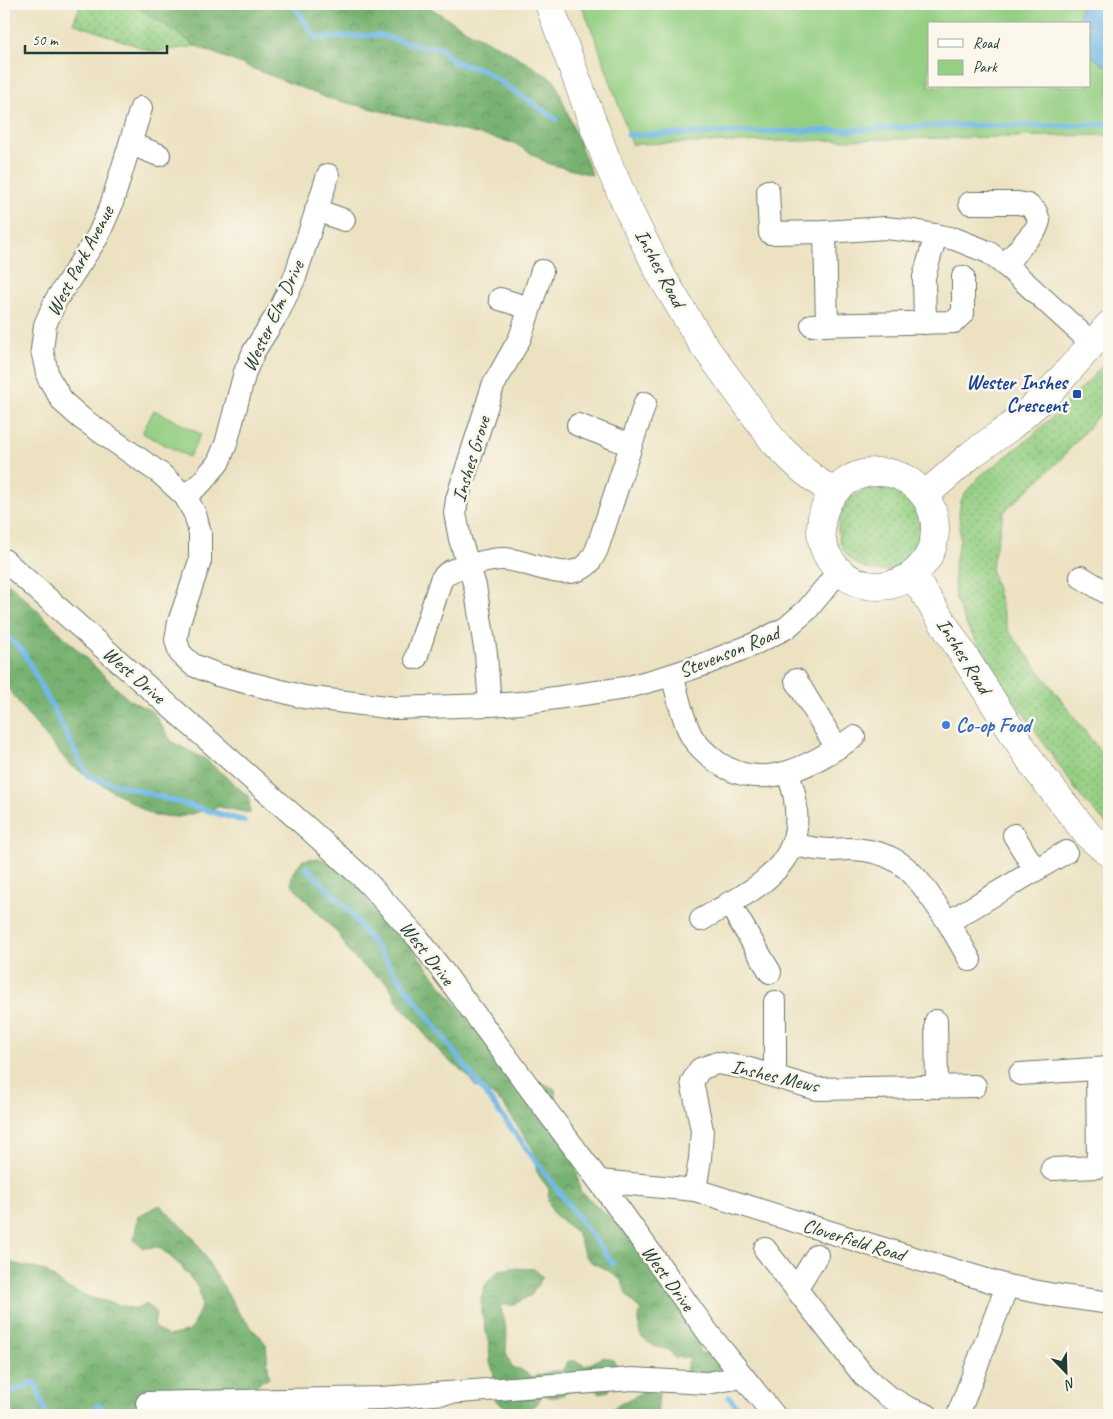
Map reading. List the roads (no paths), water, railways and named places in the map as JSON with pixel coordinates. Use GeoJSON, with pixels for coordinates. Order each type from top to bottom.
{"type":"FeatureCollection","features":[{"type":"Feature","properties":{"kind":"street","name":"Inshes Road"},"geometry":{"type":"LineString","coordinates":[[549,4],[607,161],[629,211],[662,277],[702,343],[774,444],[833,493]]}},
{"type":"Feature","properties":{"kind":"street","name":"West Park Avenue"},"geometry":{"type":"LineString","coordinates":[[141,108],[111,206],[98,236],[56,300],[45,325],[42,350],[48,377],[63,402],[81,418],[161,474],[185,496]]}},
{"type":"Feature","properties":{"kind":"street"},"geometry":{"type":"LineString","coordinates":[[131,144],[160,155]]}},
{"type":"Feature","properties":{"kind":"street","name":"Wester Elm Drive"},"geometry":{"type":"LineString","coordinates":[[185,496],[202,483],[218,464],[226,444],[245,372],[254,351],[278,313],[295,277],[328,175]]}},
{"type":"Feature","properties":{"kind":"street"},"geometry":{"type":"LineString","coordinates":[[768,191],[770,233],[885,228],[914,230],[955,239],[988,252],[1101,334],[1047,396],[1010,427],[972,454],[925,495]]}},
{"type":"Feature","properties":{"kind":"street"},"geometry":{"type":"LineString","coordinates":[[970,203],[1018,203],[1028,205],[1036,212],[1039,221],[1036,229],[1005,265]]}},
{"type":"Feature","properties":{"kind":"street"},"geometry":{"type":"LineString","coordinates":[[316,210],[344,220]]}},
{"type":"Feature","properties":{"kind":"street"},"geometry":{"type":"LineString","coordinates":[[825,232],[820,325],[954,322],[963,313],[963,277]]}},
{"type":"Feature","properties":{"kind":"street"},"geometry":{"type":"LineString","coordinates":[[925,322],[924,278],[936,235]]}},
{"type":"Feature","properties":{"kind":"street","name":"Inshes Grove"},"geometry":{"type":"LineString","coordinates":[[490,705],[486,654],[476,586],[460,539],[455,513],[457,499],[493,386],[520,338],[542,271]]}},
{"type":"Feature","properties":{"kind":"street"},"geometry":{"type":"LineString","coordinates":[[500,299],[529,308]]}},
{"type":"Feature","properties":{"kind":"street"},"geometry":{"type":"LineString","coordinates":[[416,658],[441,580],[453,570],[487,561],[504,559],[523,562],[554,572],[567,573],[589,563],[597,549],[645,403]]}},
{"type":"Feature","properties":{"kind":"street"},"geometry":{"type":"LineString","coordinates":[[578,425],[631,445]]}},
{"type":"Feature","properties":{"kind":"street"},"geometry":{"type":"LineString","coordinates":[[879,471],[896,474],[912,482],[925,495],[933,511],[936,528],[933,546],[925,563],[912,575],[894,584],[875,586],[856,582],[839,571],[829,558],[822,542],[821,525],[823,516],[833,493],[846,481],[862,474],[879,471]]}},
{"type":"Feature","properties":{"kind":"street","name":"Stevenson Road"},"geometry":{"type":"LineString","coordinates":[[185,496],[195,514],[200,533],[200,561],[179,622],[176,640],[180,653],[192,665],[218,675],[304,697],[395,708],[490,705],[529,701],[624,688],[672,675],[706,664],[752,645],[786,628],[807,610],[839,571]]}},
{"type":"Feature","properties":{"kind":"street","name":"West Drive"},"geometry":{"type":"LineString","coordinates":[[4,560],[365,880],[418,938],[709,1334],[774,1415]]}},
{"type":"Feature","properties":{"kind":"street","name":"Inshes Road"},"geometry":{"type":"LineString","coordinates":[[912,575],[1034,766],[1088,834],[1109,853]]}},
{"type":"Feature","properties":{"kind":"street"},"geometry":{"type":"LineString","coordinates":[[1081,577],[1109,594]]}},
{"type":"Feature","properties":{"kind":"street"},"geometry":{"type":"LineString","coordinates":[[672,675],[683,713],[693,738],[708,755],[723,766],[740,774],[765,776],[788,773],[818,760],[845,742],[796,680]]}},
{"type":"Feature","properties":{"kind":"street"},"geometry":{"type":"LineString","coordinates":[[701,920],[762,883],[779,866],[792,844],[796,823],[795,798],[788,773]]}},
{"type":"Feature","properties":{"kind":"street"},"geometry":{"type":"LineString","coordinates":[[1014,835],[1035,870]]}},
{"type":"Feature","properties":{"kind":"street"},"geometry":{"type":"LineString","coordinates":[[792,844],[829,850],[849,849],[876,852],[897,860],[912,872],[948,922],[970,960]]}},
{"type":"Feature","properties":{"kind":"street"},"geometry":{"type":"LineString","coordinates":[[948,922],[1066,852]]}},
{"type":"Feature","properties":{"kind":"street"},"geometry":{"type":"LineString","coordinates":[[729,903],[770,972]]}},
{"type":"Feature","properties":{"kind":"street"},"geometry":{"type":"LineString","coordinates":[[775,1076],[776,1002]]}},
{"type":"Feature","properties":{"kind":"street"},"geometry":{"type":"LineString","coordinates":[[936,1021],[937,1087]]}},
{"type":"Feature","properties":{"kind":"street","name":"Inshes Mews"},"geometry":{"type":"LineString","coordinates":[[695,1190],[702,1130],[692,1082],[700,1069],[717,1062],[746,1068],[817,1089],[975,1086]]}},
{"type":"Feature","properties":{"kind":"street"},"geometry":{"type":"LineString","coordinates":[[1020,1074],[1103,1068],[1098,1167],[1052,1169]]}},
{"type":"Feature","properties":{"kind":"street","name":"Cloverfield Road"},"geometry":{"type":"LineString","coordinates":[[598,1181],[695,1190],[878,1248],[1007,1286],[1054,1295],[1103,1302],[1109,1301]]}},
{"type":"Feature","properties":{"kind":"street"},"geometry":{"type":"LineString","coordinates":[[765,1249],[864,1376],[886,1395],[908,1408],[927,1415]]}},
{"type":"Feature","properties":{"kind":"street"},"geometry":{"type":"LineString","coordinates":[[796,1289],[817,1255]]}},
{"type":"Feature","properties":{"kind":"street"},"geometry":{"type":"LineString","coordinates":[[958,1415],[1007,1286]]}},
{"type":"Feature","properties":{"kind":"street"},"geometry":{"type":"LineString","coordinates":[[147,1402],[381,1398],[632,1379],[707,1383],[743,1377]]}},
{"type":"Feature","properties":{"kind":"water"},"geometry":{"type":"Polygon","coordinates":[[[1081,4],[1109,4],[1109,67],[1092,55],[1090,50],[1090,22],[1078,22],[1081,4]]]}},
{"type":"Feature","properties":{"kind":"waterway"},"geometry":{"type":"LineString","coordinates":[[293,4],[316,38],[379,35],[424,47],[440,47],[454,62],[483,70],[556,119]]}},
{"type":"Feature","properties":{"kind":"waterway"},"geometry":{"type":"LineString","coordinates":[[628,135],[852,130],[952,125],[1052,126],[1109,124]]}},
{"type":"Feature","properties":{"kind":"waterway"},"geometry":{"type":"LineString","coordinates":[[4,634],[23,651],[88,776],[244,821]]}},
{"type":"Feature","properties":{"kind":"waterway"},"geometry":{"type":"LineString","coordinates":[[306,867],[346,907],[613,1264]]}},
{"type":"Feature","properties":{"kind":"waterway"},"geometry":{"type":"LineString","coordinates":[[4,1395],[35,1382],[46,1415]]}},
{"type":"Feature","properties":{"kind":"waterway"},"geometry":{"type":"LineString","coordinates":[[729,1397],[744,1415]]}},
{"type":"Feature","properties":{"kind":"waterway"},"geometry":{"type":"LineString","coordinates":[[88,1415],[98,1405],[113,1415]]}},
{"type":"Feature","properties":{"kind":"place","name":"Wester Inshes Crescent"},"geometry":{"type":"Point","coordinates":[1077,394]}},
{"type":"Feature","properties":{"kind":"place","name":"Co-op Food"},"geometry":{"type":"Point","coordinates":[946,725]}}]}
